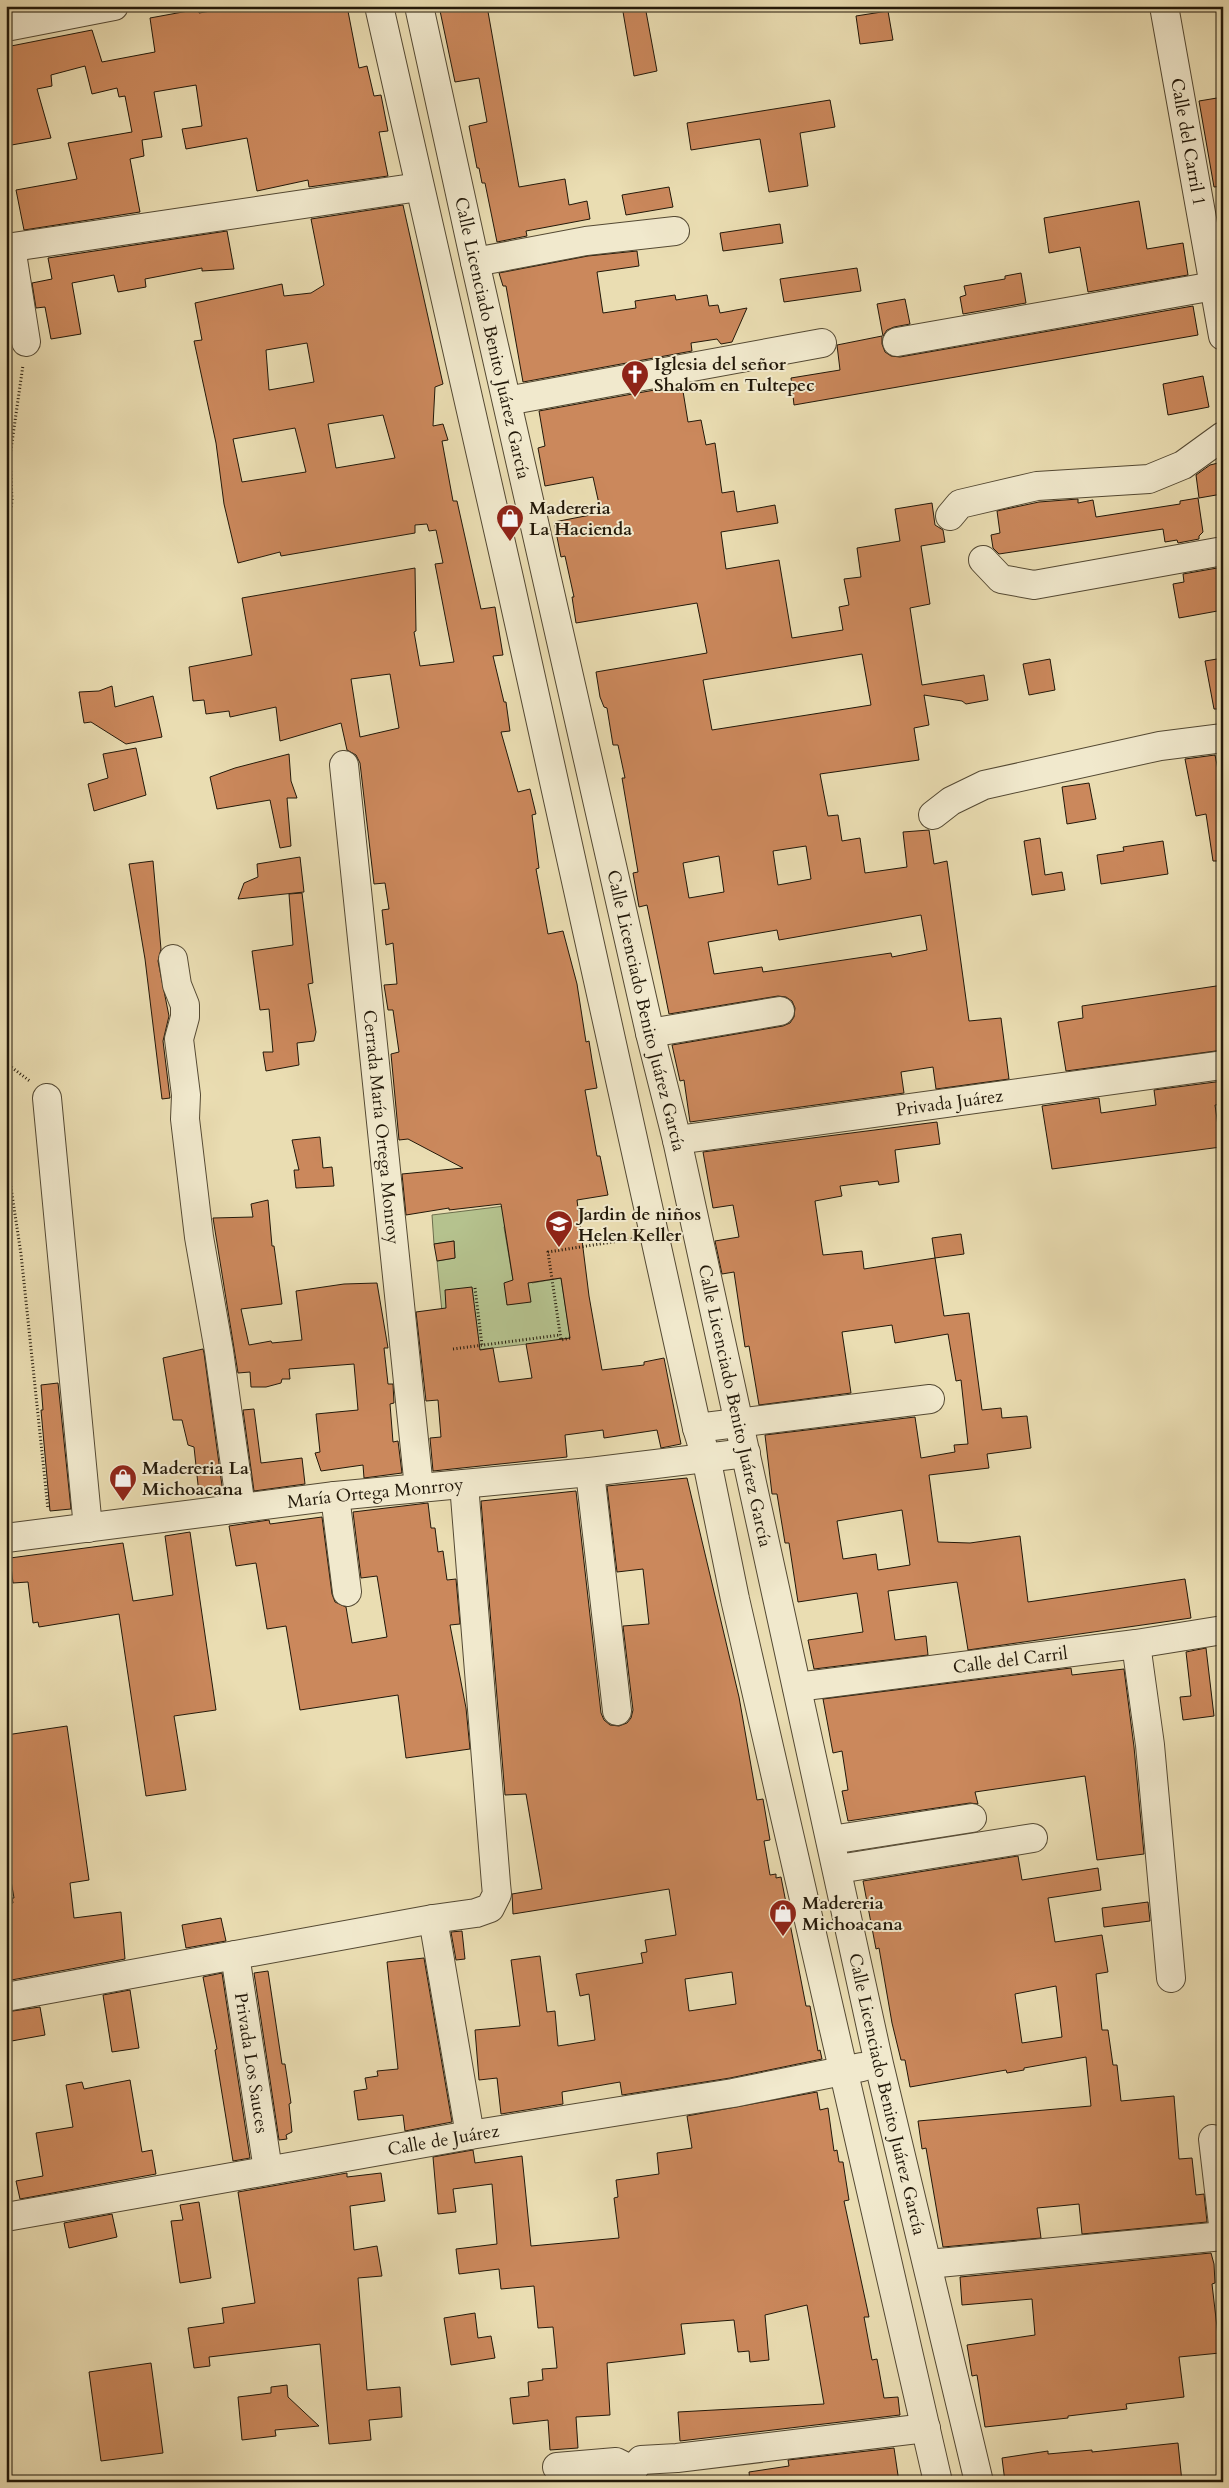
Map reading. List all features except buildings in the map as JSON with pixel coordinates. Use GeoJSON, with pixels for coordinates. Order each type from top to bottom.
{"type":"FeatureCollection","features":[{"type":"Feature","properties":{"kind":"street"},"geometry":{"type":"LineString","coordinates":[[6,26],[114,6]]}},
{"type":"Feature","properties":{"kind":"street"},"geometry":{"type":"LineString","coordinates":[[379,6],[509,578],[697,1428],[706,1457],[735,1599],[938,2482]]}},
{"type":"Feature","properties":{"kind":"street","name":"Calle Licenciado Benito Juárez García"},"geometry":{"type":"LineString","coordinates":[[419,6],[474,262],[650,1033],[677,1140],[880,2064],[980,2482]]}},
{"type":"Feature","properties":{"kind":"street","name":"Calle del Carril 1"},"geometry":{"type":"LineString","coordinates":[[1164,6],[1213,220],[1218,301],[1223,336]]}},
{"type":"Feature","properties":{"kind":"street"},"geometry":{"type":"LineString","coordinates":[[26,342],[9,248],[420,187]]}},
{"type":"Feature","properties":{"kind":"street"},"geometry":{"type":"LineString","coordinates":[[474,262],[586,241],[676,232]]}},
{"type":"Feature","properties":{"kind":"street"},"geometry":{"type":"LineString","coordinates":[[897,342],[1218,301]]}},
{"type":"Feature","properties":{"kind":"street"},"geometry":{"type":"LineString","coordinates":[[507,401],[822,344]]}},
{"type":"Feature","properties":{"kind":"street"},"geometry":{"type":"LineString","coordinates":[[950,516],[960,504],[1037,486],[1149,479],[1183,465],[1223,436]]}},
{"type":"Feature","properties":{"kind":"street"},"geometry":{"type":"LineString","coordinates":[[983,560],[1001,579],[1034,585],[1223,551]]}},
{"type":"Feature","properties":{"kind":"street"},"geometry":{"type":"LineString","coordinates":[[509,578],[545,570]]}},
{"type":"Feature","properties":{"kind":"street"},"geometry":{"type":"LineString","coordinates":[[933,815],[951,801],[984,785],[1160,746],[1223,738]]}},
{"type":"Feature","properties":{"kind":"street","name":"Cerrada María Ortega Monroy"},"geometry":{"type":"LineString","coordinates":[[344,765],[419,1488]]}},
{"type":"Feature","properties":{"kind":"street"},"geometry":{"type":"LineString","coordinates":[[173,959],[177,985],[185,1005],[185,1017],[179,1040],[186,1095],[185,1119],[196,1208],[241,1508]]}},
{"type":"Feature","properties":{"kind":"street"},"geometry":{"type":"LineString","coordinates":[[650,1033],[780,1010]]}},
{"type":"Feature","properties":{"kind":"street","name":"Privada Juárez"},"geometry":{"type":"LineString","coordinates":[[677,1140],[1223,1065]]}},
{"type":"Feature","properties":{"kind":"street"},"geometry":{"type":"LineString","coordinates":[[47,1098],[88,1528]]}},
{"type":"Feature","properties":{"kind":"street"},"geometry":{"type":"LineString","coordinates":[[697,1428],[930,1399]]}},
{"type":"Feature","properties":{"kind":"street","name":"María Ortega Monrroy"},"geometry":{"type":"LineString","coordinates":[[6,1538],[335,1496],[590,1472],[746,1453]]}},
{"type":"Feature","properties":{"kind":"street"},"geometry":{"type":"LineString","coordinates":[[590,1472],[617,1711]]}},
{"type":"Feature","properties":{"kind":"street"},"geometry":{"type":"LineString","coordinates":[[6,1997],[433,1919],[476,1913],[490,1908],[497,1894],[464,1484]]}},
{"type":"Feature","properties":{"kind":"street"},"geometry":{"type":"LineString","coordinates":[[335,1496],[347,1592]]}},
{"type":"Feature","properties":{"kind":"street","name":"Calle del Carril"},"geometry":{"type":"LineString","coordinates":[[797,1687],[1136,1644],[1223,1630]]}},
{"type":"Feature","properties":{"kind":"street"},"geometry":{"type":"LineString","coordinates":[[1136,1644],[1150,1745],[1171,1978]]}},
{"type":"Feature","properties":{"kind":"street"},"geometry":{"type":"LineString","coordinates":[[832,1840],[972,1818]]}},
{"type":"Feature","properties":{"kind":"street"},"geometry":{"type":"LineString","coordinates":[[838,1869],[1034,1838]]}},
{"type":"Feature","properties":{"kind":"street"},"geometry":{"type":"LineString","coordinates":[[433,1919],[470,2135]]}},
{"type":"Feature","properties":{"kind":"street","name":"Privada Los Sauces"},"geometry":{"type":"LineString","coordinates":[[235,1955],[268,2170]]}},
{"type":"Feature","properties":{"kind":"street","name":"Calle de Juárez"},"geometry":{"type":"LineString","coordinates":[[6,2217],[470,2135],[733,2093],[880,2064]]}},
{"type":"Feature","properties":{"kind":"street"},"geometry":{"type":"LineString","coordinates":[[1213,2139],[1223,2225]]}},
{"type":"Feature","properties":{"kind":"street"},"geometry":{"type":"LineString","coordinates":[[928,2264],[1223,2236]]}},
{"type":"Feature","properties":{"kind":"street"},"geometry":{"type":"LineString","coordinates":[[557,2466],[616,2462],[632,2476],[641,2460],[677,2458],[926,2428]]}},
{"type":"Feature","properties":{"kind":"path"},"geometry":{"type":"LineString","coordinates":[[6,538],[12,500],[10,456],[26,342]]}},
{"type":"Feature","properties":{"kind":"path"},"geometry":{"type":"LineString","coordinates":[[6,1063],[47,1098]]}},
{"type":"Feature","properties":{"kind":"path"},"geometry":{"type":"LineString","coordinates":[[6,1155],[21,1254],[50,1533]]}},
{"type":"Feature","properties":{"kind":"path"},"geometry":{"type":"LineString","coordinates":[[570,1338],[561,1340],[548,1252],[655,1235]]}},
{"type":"Feature","properties":{"kind":"path"},"geometry":{"type":"LineString","coordinates":[[475,1288],[482,1346]]}},
{"type":"Feature","properties":{"kind":"path"},"geometry":{"type":"LineString","coordinates":[[453,1349],[560,1334]]}},
{"type":"Feature","properties":{"kind":"green space"},"geometry":{"type":"Polygon","coordinates":[[[521,1204],[504,1227],[513,1280],[527,1278],[532,1283],[561,1278],[573,1355],[552,1341],[451,1353],[442,1312],[437,1261],[455,1258],[454,1241],[434,1244],[432,1215],[521,1204]]]}},
{"type":"Feature","properties":{"kind":"place","name":"Iglesia del señor Shalom en Tultepec"},"geometry":{"type":"Point","coordinates":[635,398]}},
{"type":"Feature","properties":{"kind":"place","name":"Madereria La Hacienda"},"geometry":{"type":"Point","coordinates":[510,542]}},
{"type":"Feature","properties":{"kind":"place","name":"Jardin de niños Helen Keller"},"geometry":{"type":"Point","coordinates":[559,1248]}},
{"type":"Feature","properties":{"kind":"place","name":"Madereria La Michoacana"},"geometry":{"type":"Point","coordinates":[123,1502]}},
{"type":"Feature","properties":{"kind":"place","name":"Madereria Michoacana"},"geometry":{"type":"Point","coordinates":[783,1937]}}]}
